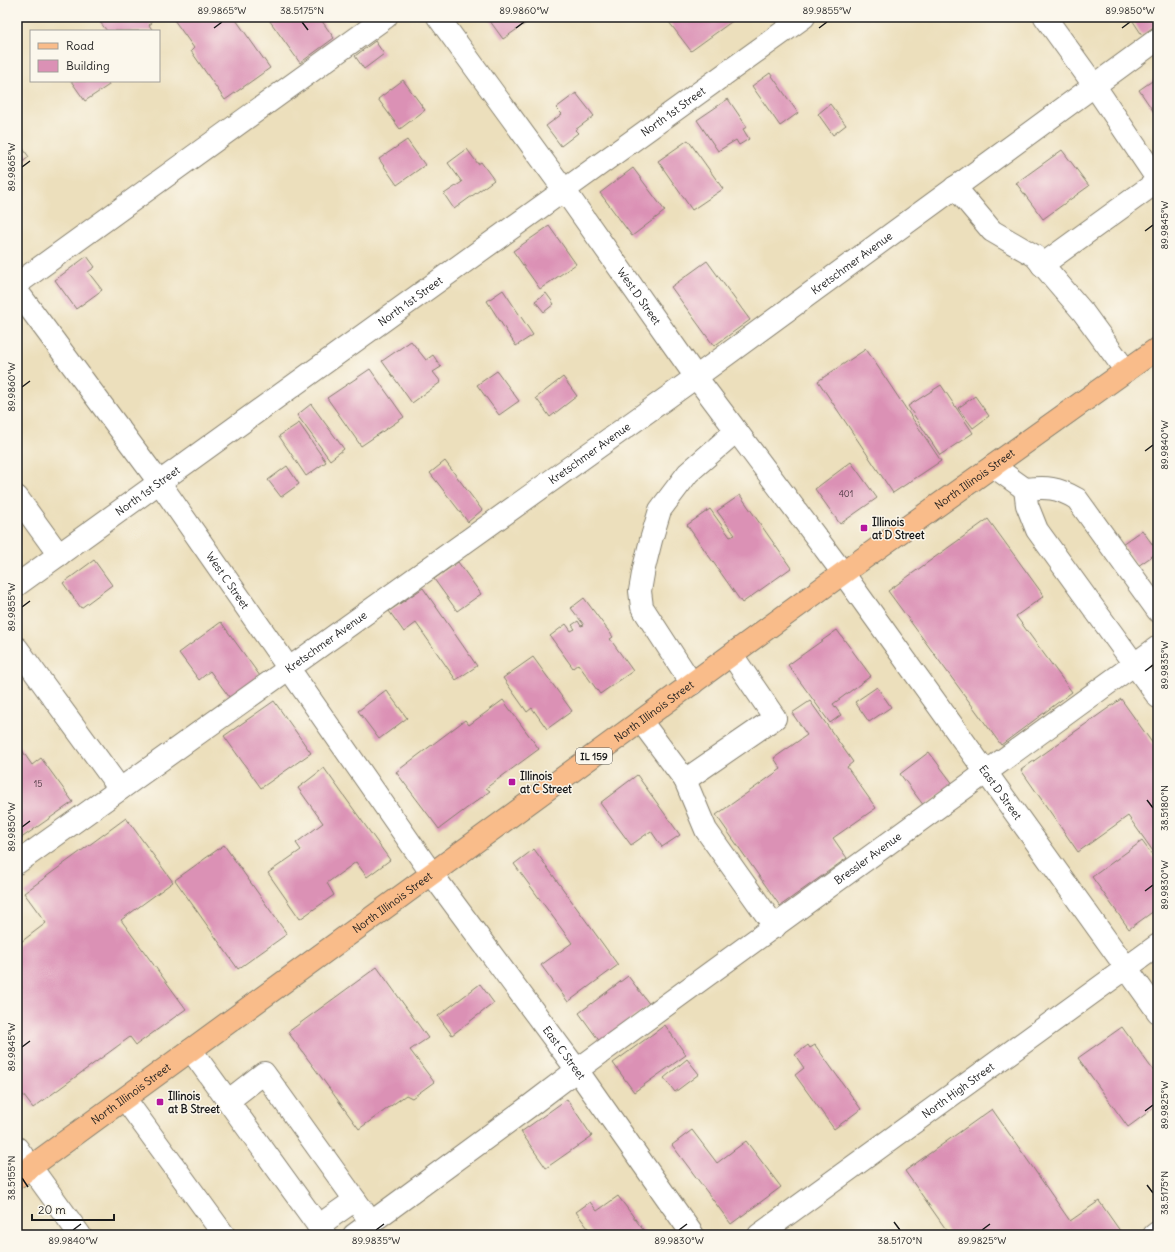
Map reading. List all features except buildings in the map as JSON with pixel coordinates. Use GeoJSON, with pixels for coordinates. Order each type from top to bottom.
{"type":"FeatureCollection","features":[{"type":"Feature","properties":{"kind":"main road","name":"North Illinois Street"},"geometry":{"type":"LineString","coordinates":[[24,1172],[842,573],[1158,348]]}},
{"type":"Feature","properties":{"kind":"street"},"geometry":{"type":"LineString","coordinates":[[17,284],[386,17]]}},
{"type":"Feature","properties":{"kind":"street","name":"West D Street"},"geometry":{"type":"LineString","coordinates":[[438,17],[565,191],[696,377],[842,573]]}},
{"type":"Feature","properties":{"kind":"street","name":"North 1st Street"},"geometry":{"type":"LineString","coordinates":[[17,585],[565,191],[804,17]]}},
{"type":"Feature","properties":{"kind":"street"},"geometry":{"type":"LineString","coordinates":[[1042,264],[1158,181],[1094,85],[1045,17]]}},
{"type":"Feature","properties":{"kind":"street","name":"Kretschmer Avenue"},"geometry":{"type":"LineString","coordinates":[[17,863],[696,377],[1158,39]]}},
{"type":"Feature","properties":{"kind":"street"},"geometry":{"type":"LineString","coordinates":[[955,187],[992,231],[1035,256],[1083,312],[1126,371]]}},
{"type":"Feature","properties":{"kind":"street","name":"West C Street"},"geometry":{"type":"LineString","coordinates":[[17,291],[159,482],[432,874]]}},
{"type":"Feature","properties":{"kind":"street"},"geometry":{"type":"LineString","coordinates":[[692,684],[642,607],[640,592],[644,568],[650,540],[660,510],[688,473],[736,431]]}},
{"type":"Feature","properties":{"kind":"street"},"geometry":{"type":"LineString","coordinates":[[993,466],[1025,489],[1044,487],[1064,491],[1077,499],[1158,611]]}},
{"type":"Feature","properties":{"kind":"street"},"geometry":{"type":"LineString","coordinates":[[1025,489],[1027,505],[1037,530],[1158,697]]}},
{"type":"Feature","properties":{"kind":"street"},"geometry":{"type":"LineString","coordinates":[[17,497],[58,555]]}},
{"type":"Feature","properties":{"kind":"street","name":"East D Street"},"geometry":{"type":"LineString","coordinates":[[842,573],[1158,1012]]}},
{"type":"Feature","properties":{"kind":"street","name":"Bressler Avenue"},"geometry":{"type":"LineString","coordinates":[[354,1235],[577,1070],[1158,647]]}},
{"type":"Feature","properties":{"kind":"street"},"geometry":{"type":"LineString","coordinates":[[17,648],[120,789]]}},
{"type":"Feature","properties":{"kind":"street"},"geometry":{"type":"LineString","coordinates":[[685,780],[775,718],[732,655]]}},
{"type":"Feature","properties":{"kind":"street"},"geometry":{"type":"LineString","coordinates":[[641,721],[685,780],[706,830],[775,926]]}},
{"type":"Feature","properties":{"kind":"street","name":"East C Street"},"geometry":{"type":"LineString","coordinates":[[432,874],[577,1070],[693,1235]]}},
{"type":"Feature","properties":{"kind":"street","name":"North High Street"},"geometry":{"type":"LineString","coordinates":[[759,1235],[1158,945]]}},
{"type":"Feature","properties":{"kind":"street"},"geometry":{"type":"LineString","coordinates":[[191,1050],[321,1230],[355,1200]]}},
{"type":"Feature","properties":{"kind":"street"},"geometry":{"type":"LineString","coordinates":[[228,1101],[264,1073],[371,1222]]}},
{"type":"Feature","properties":{"kind":"street"},"geometry":{"type":"LineString","coordinates":[[125,1099],[224,1235]]}},
{"type":"Feature","properties":{"kind":"street"},"geometry":{"type":"LineString","coordinates":[[17,1148],[24,1172],[80,1235]]}},
{"type":"Feature","properties":{"kind":"street"},"geometry":{"type":"LineString","coordinates":[[1154,1235],[1158,1232]]}},
{"type":"Feature","properties":{"kind":"place","name":"Illinois at D Street"},"geometry":{"type":"Point","coordinates":[864,528]}},
{"type":"Feature","properties":{"kind":"place","name":"Illinois at C Street"},"geometry":{"type":"Point","coordinates":[512,782]}},
{"type":"Feature","properties":{"kind":"place","name":"Illinois at B Street"},"geometry":{"type":"Point","coordinates":[160,1102]}}]}
